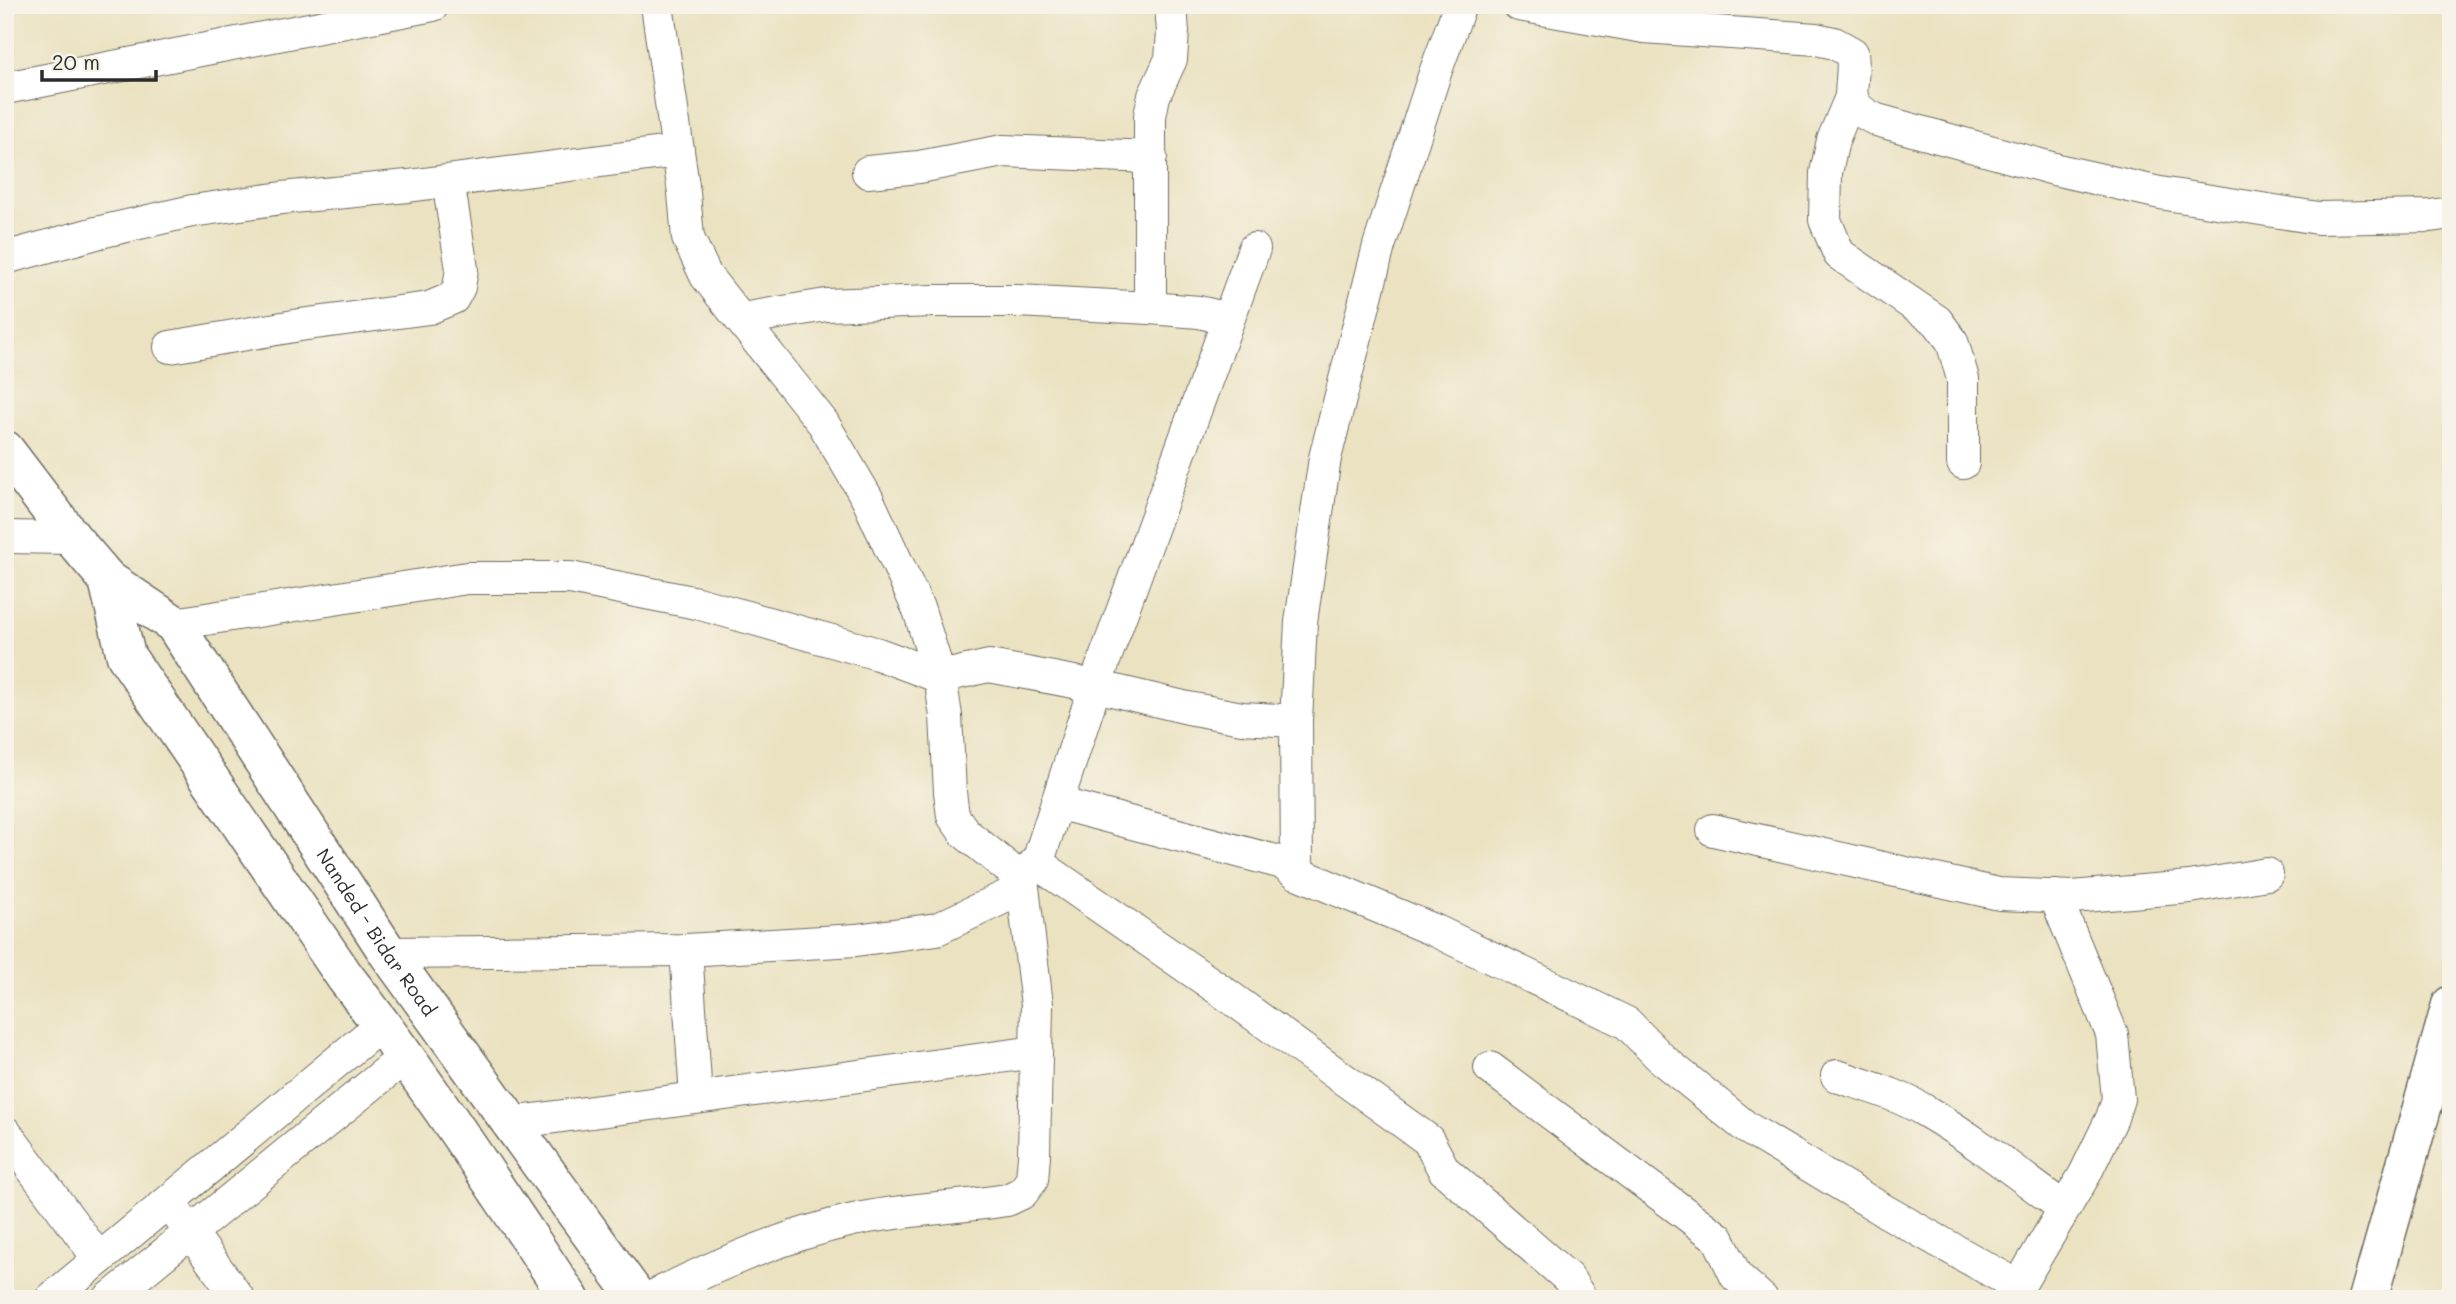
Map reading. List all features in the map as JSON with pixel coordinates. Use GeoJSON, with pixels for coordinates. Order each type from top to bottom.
{"type":"FeatureCollection","features":[{"type":"Feature","properties":{"kind":"main road","name":"Nanded - Bidar Road"},"geometry":{"type":"LineString","coordinates":[[5,450],[72,538],[108,580],[174,624],[388,953],[638,1299]]}},
{"type":"Feature","properties":{"kind":"main road","name":"Nanded - Bidar Road"},"geometry":{"type":"LineString","coordinates":[[108,580],[127,656],[570,1299]]}},
{"type":"Feature","properties":{"kind":"main road"},"geometry":{"type":"LineString","coordinates":[[2368,1299],[2451,1005]]}},
{"type":"Feature","properties":{"kind":"street"},"geometry":{"type":"LineString","coordinates":[[5,88],[433,5]]}},
{"type":"Feature","properties":{"kind":"street"},"geometry":{"type":"LineString","coordinates":[[657,5],[688,238],[706,275],[823,423],[867,498],[919,610],[940,677],[946,716],[953,816],[965,833],[1223,992],[1428,1140],[1444,1170],[1568,1278],[1581,1299]]}},
{"type":"Feature","properties":{"kind":"street"},"geometry":{"type":"LineString","coordinates":[[1150,308],[1150,116],[1154,96],[1171,60],[1171,5]]}},
{"type":"Feature","properties":{"kind":"street"},"geometry":{"type":"LineString","coordinates":[[1297,873],[1296,722],[1301,622],[1325,458],[1379,246],[1460,5]]}},
{"type":"Feature","properties":{"kind":"street"},"geometry":{"type":"LineString","coordinates":[[1519,5],[1644,27],[1816,39],[1834,43],[1852,53],[1851,96],[1833,140],[1826,173],[1825,220],[1839,254],[1937,321],[1952,341],[1963,379],[1962,463]]}},
{"type":"Feature","properties":{"kind":"street"},"geometry":{"type":"LineString","coordinates":[[1851,96],[1854,106],[1877,120],[2059,170],[2160,193],[2318,218],[2430,216],[2451,213]]}},
{"type":"Feature","properties":{"kind":"street"},"geometry":{"type":"LineString","coordinates":[[5,258],[192,211],[282,198],[448,181],[678,150]]}},
{"type":"Feature","properties":{"kind":"street"},"geometry":{"type":"LineString","coordinates":[[868,172],[919,167],[1003,151],[1151,157]]}},
{"type":"Feature","properties":{"kind":"street"},"geometry":{"type":"LineString","coordinates":[[170,346],[300,324],[429,307],[453,298],[459,287],[462,269],[448,181]]}},
{"type":"Feature","properties":{"kind":"street"},"geometry":{"type":"LineString","coordinates":[[388,953],[686,950],[856,940],[937,929],[1009,895],[1030,871],[1057,803],[1096,686],[1254,248]]}},
{"type":"Feature","properties":{"kind":"street"},"geometry":{"type":"LineString","coordinates":[[742,320],[826,305],[932,301],[1017,301],[1150,308],[1199,312],[1228,320]]}},
{"type":"Feature","properties":{"kind":"street"},"geometry":{"type":"LineString","coordinates":[[5,537],[72,538]]}},
{"type":"Feature","properties":{"kind":"street"},"geometry":{"type":"LineString","coordinates":[[174,624],[467,578],[570,578],[697,603],[878,654],[940,677],[989,666],[1096,686],[1202,711],[1242,718],[1296,722]]}},
{"type":"Feature","properties":{"kind":"street"},"geometry":{"type":"LineString","coordinates":[[1057,803],[1283,863],[1297,873],[1436,931],[1627,1023],[1663,1060],[1747,1128],[2015,1292],[2099,1147],[2118,1099],[2112,1034],[2056,896]]}},
{"type":"Feature","properties":{"kind":"street"},"geometry":{"type":"LineString","coordinates":[[1713,830],[1998,894],[2056,896],[2190,887],[2267,873]]}},
{"type":"Feature","properties":{"kind":"street"},"geometry":{"type":"LineString","coordinates":[[648,1299],[679,1283],[770,1246],[853,1220],[1007,1200],[1022,1193],[1032,1180],[1036,1052],[1037,1005],[1030,871]]}},
{"type":"Feature","properties":{"kind":"street"},"geometry":{"type":"LineString","coordinates":[[686,950],[696,1097]]}},
{"type":"Feature","properties":{"kind":"street"},"geometry":{"type":"LineString","coordinates":[[51,1299],[382,1024]]}},
{"type":"Feature","properties":{"kind":"street"},"geometry":{"type":"LineString","coordinates":[[511,1124],[1036,1052]]}},
{"type":"Feature","properties":{"kind":"street"},"geometry":{"type":"LineString","coordinates":[[109,1299],[405,1057]]}},
{"type":"Feature","properties":{"kind":"street"},"geometry":{"type":"LineString","coordinates":[[1490,1068],[1718,1238],[1737,1276],[1762,1299]]}},
{"type":"Feature","properties":{"kind":"street"},"geometry":{"type":"LineString","coordinates":[[1837,1076],[1925,1110],[2064,1208]]}},
{"type":"Feature","properties":{"kind":"street"},"geometry":{"type":"LineString","coordinates":[[5,1132],[99,1259]]}},
{"type":"Feature","properties":{"kind":"street"},"geometry":{"type":"LineString","coordinates":[[168,1201],[239,1299]]}}]}
